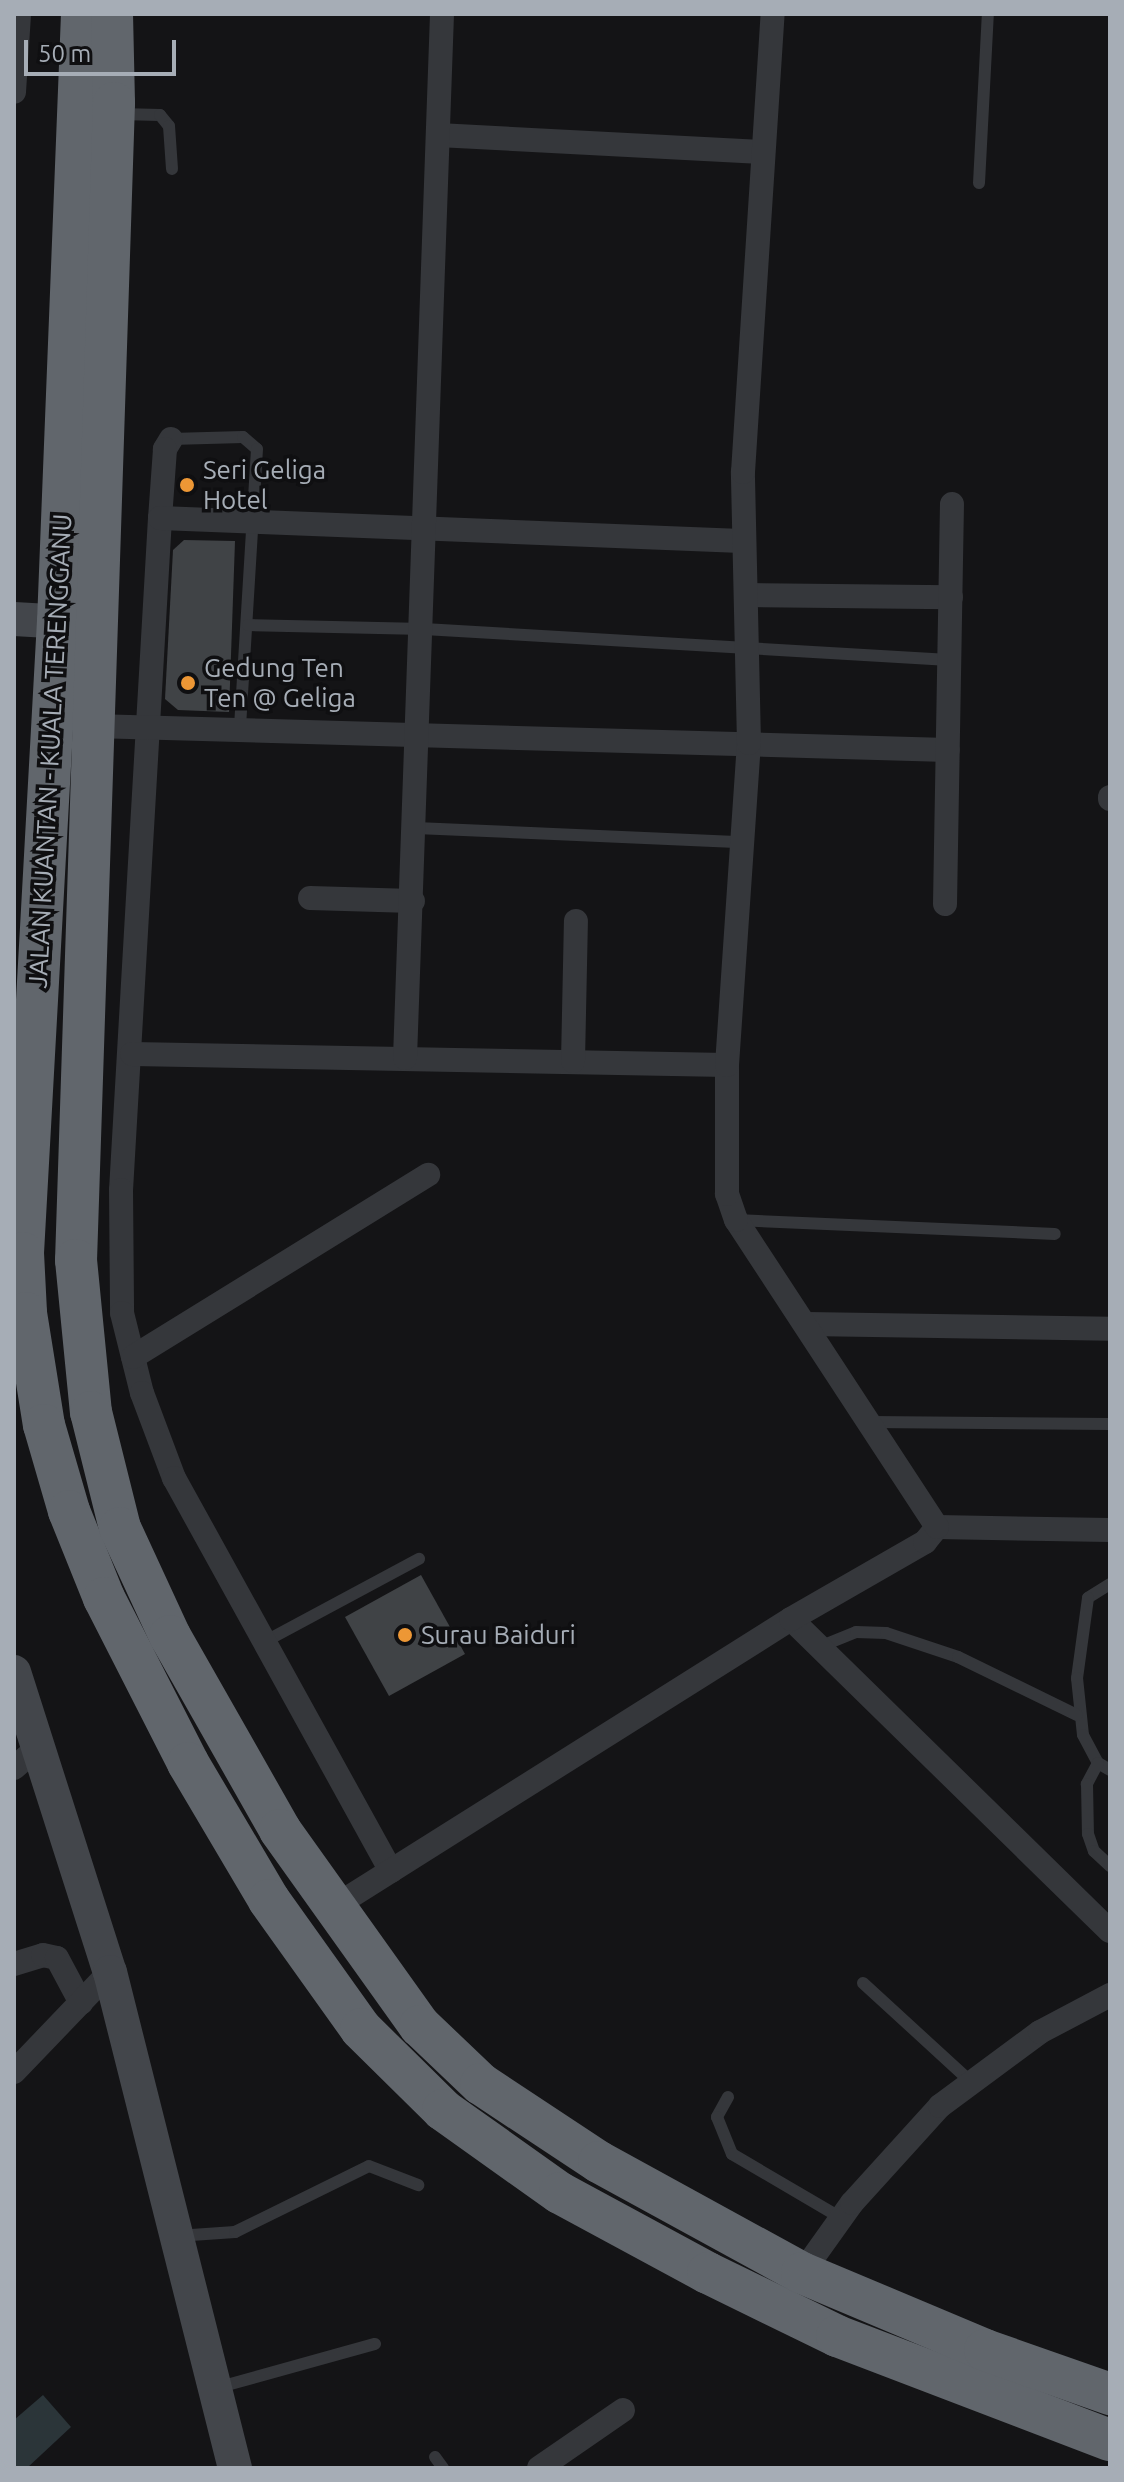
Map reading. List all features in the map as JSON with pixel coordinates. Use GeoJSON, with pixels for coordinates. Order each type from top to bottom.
{"type":"FeatureCollection","features":[{"type":"Feature","properties":{"kind":"highway","name":"JALAN KUANTAN - KUALA TERENGGANU"},"geometry":{"type":"LineString","coordinates":[[82,14],[77,622],[93,726],[76,1260],[82,1350],[99,1460],[120,1528],[170,1636],[280,1830],[332,1908],[420,2026],[481,2084],[599,2162],[802,2273],[985,2350],[1110,2394]]}},
{"type":"Feature","properties":{"kind":"highway","name":"JALAN KUANTAN - KUALA TERENGGANU"},"geometry":{"type":"LineString","coordinates":[[112,14],[113,115],[77,622],[30,1105],[26,1313],[44,1425],[69,1511],[104,1598],[188,1763],[269,1900],[361,2029],[401,2074],[491,2147],[574,2200],[837,2336],[1110,2440]]}},
{"type":"Feature","properties":{"kind":"street"},"geometry":{"type":"LineString","coordinates":[[14,92],[19,14]]}},
{"type":"Feature","properties":{"kind":"street"},"geometry":{"type":"LineString","coordinates":[[405,1058],[421,734],[442,14]]}},
{"type":"Feature","properties":{"kind":"street"},"geometry":{"type":"LineString","coordinates":[[778,15],[762,152],[742,541],[749,652],[749,743],[727,1065],[727,1194],[736,1220],[807,1324],[937,1527]]}},
{"type":"Feature","properties":{"kind":"street"},"geometry":{"type":"LineString","coordinates":[[438,135],[762,152]]}},
{"type":"Feature","properties":{"kind":"street"},"geometry":{"type":"LineString","coordinates":[[171,439],[165,449],[160,518],[151,728],[119,1272],[133,1357],[174,1478],[391,1871]]}},
{"type":"Feature","properties":{"kind":"street"},"geometry":{"type":"LineString","coordinates":[[945,904],[952,504]]}},
{"type":"Feature","properties":{"kind":"street"},"geometry":{"type":"LineString","coordinates":[[160,518],[742,541]]}},
{"type":"Feature","properties":{"kind":"street"},"geometry":{"type":"LineString","coordinates":[[746,595],[951,597]]}},
{"type":"Feature","properties":{"kind":"street"},"geometry":{"type":"LineString","coordinates":[[14,619],[77,622]]}},
{"type":"Feature","properties":{"kind":"street"},"geometry":{"type":"LineString","coordinates":[[93,726],[948,750]]}},
{"type":"Feature","properties":{"kind":"street"},"geometry":{"type":"LineString","coordinates":[[310,898],[413,901]]}},
{"type":"Feature","properties":{"kind":"street"},"geometry":{"type":"LineString","coordinates":[[573,1061],[576,921]]}},
{"type":"Feature","properties":{"kind":"street"},"geometry":{"type":"LineString","coordinates":[[132,1054],[727,1065]]}},
{"type":"Feature","properties":{"kind":"street"},"geometry":{"type":"LineString","coordinates":[[133,1357],[428,1175]]}},
{"type":"Feature","properties":{"kind":"street"},"geometry":{"type":"LineString","coordinates":[[807,1324],[1110,1329]]}},
{"type":"Feature","properties":{"kind":"street"},"geometry":{"type":"LineString","coordinates":[[332,1908],[791,1619],[925,1542],[937,1527]]}},
{"type":"Feature","properties":{"kind":"street"},"geometry":{"type":"LineString","coordinates":[[937,1527],[1110,1530]]}},
{"type":"Feature","properties":{"kind":"street"},"geometry":{"type":"LineString","coordinates":[[791,1619],[1110,1931]]}},
{"type":"Feature","properties":{"kind":"street"},"geometry":{"type":"LineString","coordinates":[[14,1672],[26,1757],[110,1972],[214,2389],[228,2464]]}},
{"type":"Feature","properties":{"kind":"street"},"geometry":{"type":"LineString","coordinates":[[14,1964],[50,1954],[62,1964],[81,2003]]}},
{"type":"Feature","properties":{"kind":"street"},"geometry":{"type":"LineString","coordinates":[[14,2072],[110,1972]]}},
{"type":"Feature","properties":{"kind":"street"},"geometry":{"type":"LineString","coordinates":[[802,2273],[841,2218],[940,2106],[1040,2032],[1110,1995]]}},
{"type":"Feature","properties":{"kind":"street"},"geometry":{"type":"LineString","coordinates":[[539,2468],[623,2410]]}},
{"type":"Feature","properties":{"kind":"lane"},"geometry":{"type":"LineString","coordinates":[[979,183],[988,14]]}},
{"type":"Feature","properties":{"kind":"lane"},"geometry":{"type":"LineString","coordinates":[[113,115],[160,115],[169,126],[172,169]]}},
{"type":"Feature","properties":{"kind":"lane"},"geometry":{"type":"LineString","coordinates":[[171,439],[252,441],[257,449],[240,730]]}},
{"type":"Feature","properties":{"kind":"lane"},"geometry":{"type":"LineString","coordinates":[[248,625],[424,629],[749,652],[949,660]]}},
{"type":"Feature","properties":{"kind":"lane"},"geometry":{"type":"LineString","coordinates":[[416,828],[742,842]]}},
{"type":"Feature","properties":{"kind":"lane"},"geometry":{"type":"LineString","coordinates":[[736,1220],[1055,1234]]}},
{"type":"Feature","properties":{"kind":"lane"},"geometry":{"type":"LineString","coordinates":[[870,1422],[1110,1424]]}},
{"type":"Feature","properties":{"kind":"lane"},"geometry":{"type":"LineString","coordinates":[[264,1642],[419,1559]]}},
{"type":"Feature","properties":{"kind":"lane"},"geometry":{"type":"LineString","coordinates":[[1110,1584],[1088,1598],[1077,1715],[1098,1763],[1110,1770]]}},
{"type":"Feature","properties":{"kind":"lane"},"geometry":{"type":"LineString","coordinates":[[819,1647],[856,1632],[886,1633],[958,1657],[1077,1715]]}},
{"type":"Feature","properties":{"kind":"lane"},"geometry":{"type":"LineString","coordinates":[[1098,1763],[1087,1784],[1088,1834],[1094,1851],[1110,1866]]}},
{"type":"Feature","properties":{"kind":"lane"},"geometry":{"type":"LineString","coordinates":[[863,1983],[970,2081]]}},
{"type":"Feature","properties":{"kind":"lane"},"geometry":{"type":"LineString","coordinates":[[728,2097],[717,2117],[732,2154],[841,2218]]}},
{"type":"Feature","properties":{"kind":"lane"},"geometry":{"type":"LineString","coordinates":[[177,2236],[235,2232],[369,2166],[418,2185]]}},
{"type":"Feature","properties":{"kind":"lane"},"geometry":{"type":"LineString","coordinates":[[214,2389],[375,2344]]}},
{"type":"Feature","properties":{"kind":"shaded area"},"geometry":{"type":"Polygon","coordinates":[[[43,2395],[71,2427],[27,2468],[14,2468],[14,2420],[43,2395]]]}},
{"type":"Feature","properties":{"kind":"building"},"geometry":{"type":"Polygon","coordinates":[[[184,540],[235,541],[229,712],[178,710],[165,699],[173,550],[184,540]]]}},
{"type":"Feature","properties":{"kind":"building","name":"Surau Baiduri"},"geometry":{"type":"Polygon","coordinates":[[[421,1575],[465,1654],[389,1696],[345,1617],[421,1575]]]}},
{"type":"Feature","properties":{"kind":"place","name":"Seri Geliga Hotel"},"geometry":{"type":"Point","coordinates":[187,485]}},
{"type":"Feature","properties":{"kind":"place","name":"Gedung Ten Ten @ Geliga"},"geometry":{"type":"Point","coordinates":[188,683]}},
{"type":"Feature","properties":{"kind":"place","name":"Surau Baiduri"},"geometry":{"type":"Point","coordinates":[405,1635]}}]}
